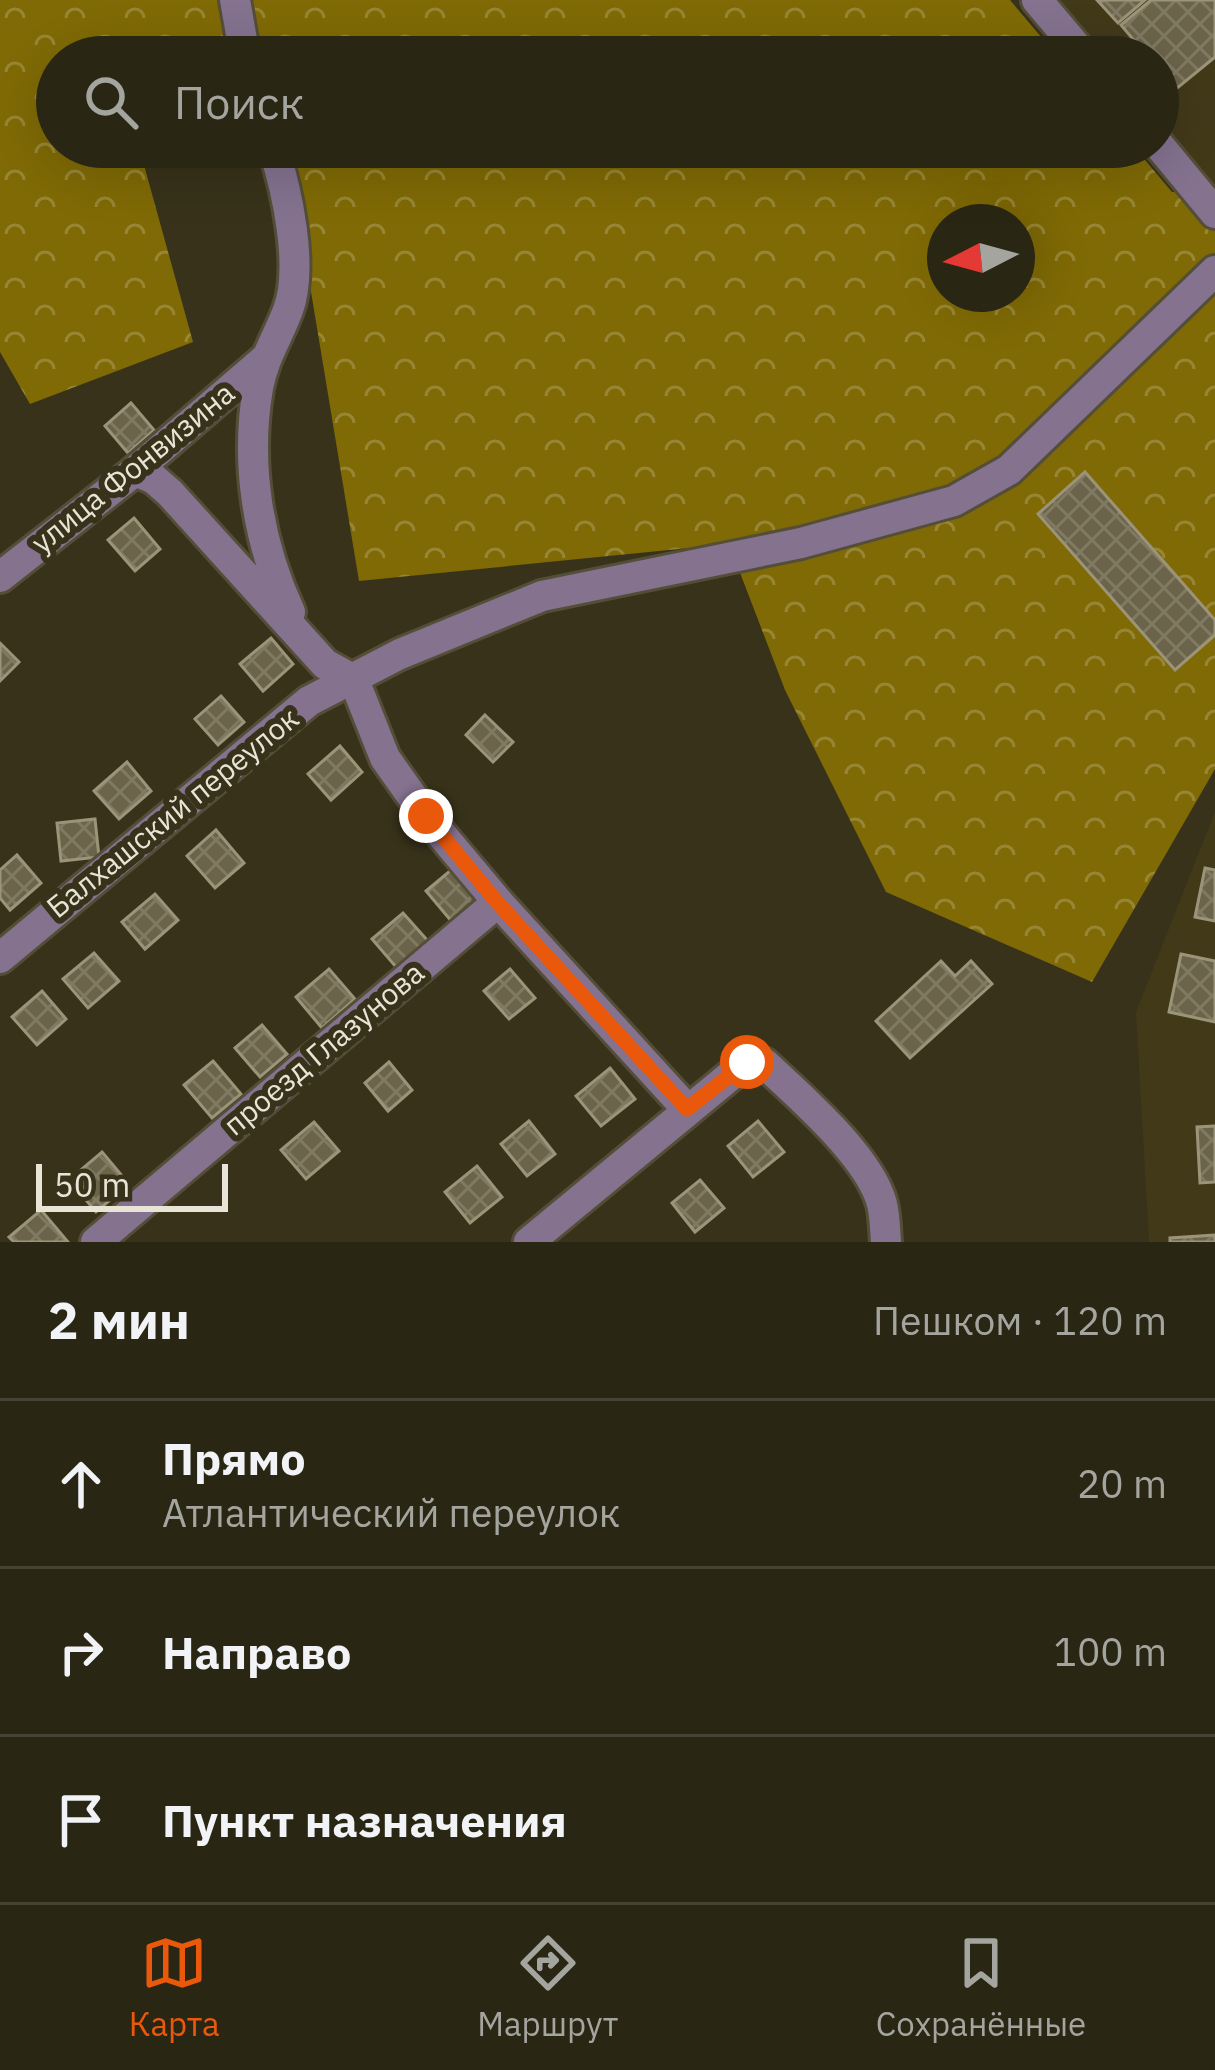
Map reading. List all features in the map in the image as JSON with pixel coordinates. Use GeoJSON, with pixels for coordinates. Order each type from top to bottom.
{"type":"FeatureCollection","features":[{"type":"Feature","properties":{"kind":"street"},"geometry":{"type":"LineString","coordinates":[[235,0],[241,36]]}},
{"type":"Feature","properties":{"kind":"street"},"geometry":{"type":"LineString","coordinates":[[1037,0],[1067,36]]}},
{"type":"Feature","properties":{"kind":"street"},"geometry":{"type":"LineString","coordinates":[[280,168],[293,250],[290,306],[265,359],[252,450],[261,528],[277,584],[302,640]]}},
{"type":"Feature","properties":{"kind":"street"},"geometry":{"type":"LineString","coordinates":[[1178,168],[1215,213]]}},
{"type":"Feature","properties":{"kind":"street","name":"Балхашский переулок"},"geometry":{"type":"LineString","coordinates":[[0,958],[309,701],[400,654],[542,596],[801,543],[954,501],[1009,470],[1215,271]]}},
{"type":"Feature","properties":{"kind":"street","name":"улица Фонвизина"},"geometry":{"type":"LineString","coordinates":[[0,577],[135,471],[265,359]]}},
{"type":"Feature","properties":{"kind":"street"},"geometry":{"type":"LineString","coordinates":[[135,471],[170,493],[325,664],[354,680],[386,758],[426,816],[497,902],[687,1109]]}},
{"type":"Feature","properties":{"kind":"street","name":"проезд Глазунова"},"geometry":{"type":"LineString","coordinates":[[96,1242],[497,902]]}},
{"type":"Feature","properties":{"kind":"street"},"geometry":{"type":"LineString","coordinates":[[529,1242],[747,1062],[765,1064],[871,1180],[881,1202],[886,1242]]}},
{"type":"Feature","properties":{"kind":"shaded area"},"geometry":{"type":"Polygon","coordinates":[[[1059,0],[1215,0],[1215,188],[1179,145],[1179,36],[1089,36],[1059,0]]]}},
{"type":"Feature","properties":{"kind":"shaded area"},"geometry":{"type":"Polygon","coordinates":[[[1215,812],[1215,1242],[1149,1242],[1136,1012],[1215,812]]]}},
{"type":"Feature","properties":{"kind":"green space"},"geometry":{"type":"Polygon","coordinates":[[[0,0],[1010,0],[1040,36],[36,36],[36,168],[145,168],[193,342],[30,404],[0,352],[0,0]]]}},
{"type":"Feature","properties":{"kind":"green space"},"geometry":{"type":"Polygon","coordinates":[[[290,168],[1152,168],[1172,192],[1215,192],[1215,769],[1092,982],[886,892],[785,690],[729,544],[359,581],[290,168]]]}},
{"type":"Feature","properties":{"kind":"building"},"geometry":{"type":"Polygon","coordinates":[[[1097,0],[1145,0],[1118,23],[1097,0]]]}},
{"type":"Feature","properties":{"kind":"building"},"geometry":{"type":"Polygon","coordinates":[[[1151,0],[1215,0],[1215,57],[1179,87],[1179,36],[1130,36],[1121,25],[1151,0]]]}},
{"type":"Feature","properties":{"kind":"building"},"geometry":{"type":"Polygon","coordinates":[[[131,403],[154,430],[128,453],[105,426],[131,403]]]}},
{"type":"Feature","properties":{"kind":"building"},"geometry":{"type":"Polygon","coordinates":[[[1085,472],[1215,620],[1215,635],[1175,670],[1038,514],[1085,472]]]}},
{"type":"Feature","properties":{"kind":"building"},"geometry":{"type":"Polygon","coordinates":[[[134,518],[160,549],[135,571],[108,540],[134,518]]]}},
{"type":"Feature","properties":{"kind":"building"},"geometry":{"type":"Polygon","coordinates":[[[271,638],[293,664],[263,691],[240,664],[271,638]]]}},
{"type":"Feature","properties":{"kind":"building"},"geometry":{"type":"Polygon","coordinates":[[[0,643],[19,662],[0,681],[0,643]]]}},
{"type":"Feature","properties":{"kind":"building"},"geometry":{"type":"Polygon","coordinates":[[[221,696],[244,722],[218,745],[195,719],[221,696]]]}},
{"type":"Feature","properties":{"kind":"building"},"geometry":{"type":"Polygon","coordinates":[[[485,715],[513,742],[493,762],[466,735],[485,715]]]}},
{"type":"Feature","properties":{"kind":"building"},"geometry":{"type":"Polygon","coordinates":[[[340,746],[362,772],[331,800],[308,774],[340,746]]]}},
{"type":"Feature","properties":{"kind":"building"},"geometry":{"type":"Polygon","coordinates":[[[127,762],[151,791],[119,819],[94,791],[127,762]]]}},
{"type":"Feature","properties":{"kind":"building"},"geometry":{"type":"Polygon","coordinates":[[[95,819],[99,857],[61,861],[57,823],[95,819]]]}},
{"type":"Feature","properties":{"kind":"building"},"geometry":{"type":"Polygon","coordinates":[[[216,830],[244,863],[215,888],[187,856],[216,830]]]}},
{"type":"Feature","properties":{"kind":"building"},"geometry":{"type":"Polygon","coordinates":[[[17,855],[41,883],[10,910],[0,898],[0,870],[17,855]]]}},
{"type":"Feature","properties":{"kind":"building"},"geometry":{"type":"Polygon","coordinates":[[[1205,868],[1215,870],[1215,921],[1195,917],[1205,868]]]}},
{"type":"Feature","properties":{"kind":"building"},"geometry":{"type":"Polygon","coordinates":[[[451,870],[478,901],[453,923],[426,891],[451,870]]]}},
{"type":"Feature","properties":{"kind":"building"},"geometry":{"type":"Polygon","coordinates":[[[155,894],[178,920],[145,949],[122,922],[155,894]]]}},
{"type":"Feature","properties":{"kind":"building"},"geometry":{"type":"Polygon","coordinates":[[[403,913],[428,941],[396,967],[372,939],[403,913]]]}},
{"type":"Feature","properties":{"kind":"building"},"geometry":{"type":"Polygon","coordinates":[[[94,953],[119,981],[88,1008],[63,979],[94,953]]]}},
{"type":"Feature","properties":{"kind":"building"},"geometry":{"type":"Polygon","coordinates":[[[1181,954],[1215,961],[1215,1022],[1169,1012],[1181,954]]]}},
{"type":"Feature","properties":{"kind":"building"},"geometry":{"type":"Polygon","coordinates":[[[941,961],[955,976],[971,961],[992,984],[910,1058],[876,1021],[941,961]]]}},
{"type":"Feature","properties":{"kind":"building"},"geometry":{"type":"Polygon","coordinates":[[[329,969],[355,999],[322,1028],[296,997],[329,969]]]}},
{"type":"Feature","properties":{"kind":"building"},"geometry":{"type":"Polygon","coordinates":[[[510,969],[535,998],[509,1019],[484,991],[510,969]]]}},
{"type":"Feature","properties":{"kind":"building"},"geometry":{"type":"Polygon","coordinates":[[[42,991],[66,1019],[37,1045],[12,1017],[42,991]]]}},
{"type":"Feature","properties":{"kind":"building"},"geometry":{"type":"Polygon","coordinates":[[[262,1025],[287,1054],[260,1077],[235,1048],[262,1025]]]}},
{"type":"Feature","properties":{"kind":"building"},"geometry":{"type":"Polygon","coordinates":[[[213,1061],[241,1094],[212,1118],[184,1085],[213,1061]]]}},
{"type":"Feature","properties":{"kind":"building"},"geometry":{"type":"Polygon","coordinates":[[[389,1062],[412,1090],[388,1111],[365,1083],[389,1062]]]}},
{"type":"Feature","properties":{"kind":"building"},"geometry":{"type":"Polygon","coordinates":[[[610,1068],[635,1099],[601,1126],[576,1096],[610,1068]]]}},
{"type":"Feature","properties":{"kind":"building"},"geometry":{"type":"Polygon","coordinates":[[[529,1121],[555,1154],[527,1176],[501,1144],[529,1121]]]}},
{"type":"Feature","properties":{"kind":"building"},"geometry":{"type":"Polygon","coordinates":[[[758,1121],[784,1152],[753,1177],[728,1146],[758,1121]]]}},
{"type":"Feature","properties":{"kind":"building"},"geometry":{"type":"Polygon","coordinates":[[[314,1122],[339,1151],[306,1179],[281,1150],[314,1122]]]}},
{"type":"Feature","properties":{"kind":"building"},"geometry":{"type":"Polygon","coordinates":[[[1215,1126],[1215,1182],[1200,1183],[1197,1127],[1215,1126]]]}},
{"type":"Feature","properties":{"kind":"building"},"geometry":{"type":"Polygon","coordinates":[[[102,1152],[129,1184],[96,1212],[69,1180],[102,1152]]]}},
{"type":"Feature","properties":{"kind":"building"},"geometry":{"type":"Polygon","coordinates":[[[477,1166],[502,1197],[470,1223],[445,1192],[477,1166]]]}},
{"type":"Feature","properties":{"kind":"building"},"geometry":{"type":"Polygon","coordinates":[[[700,1180],[724,1208],[695,1232],[672,1203],[700,1180]]]}},
{"type":"Feature","properties":{"kind":"building"},"geometry":{"type":"Polygon","coordinates":[[[41,1210],[68,1242],[14,1242],[9,1237],[41,1210]]]}},
{"type":"Feature","properties":{"kind":"building"},"geometry":{"type":"Polygon","coordinates":[[[1215,1235],[1215,1242],[1170,1242],[1170,1238],[1215,1235]]]}},
{"type":"Feature","properties":{"kind":"route"},"geometry":{"type":"LineString","coordinates":[[426,816],[497,902],[687,1109],[747,1062]]}}]}
